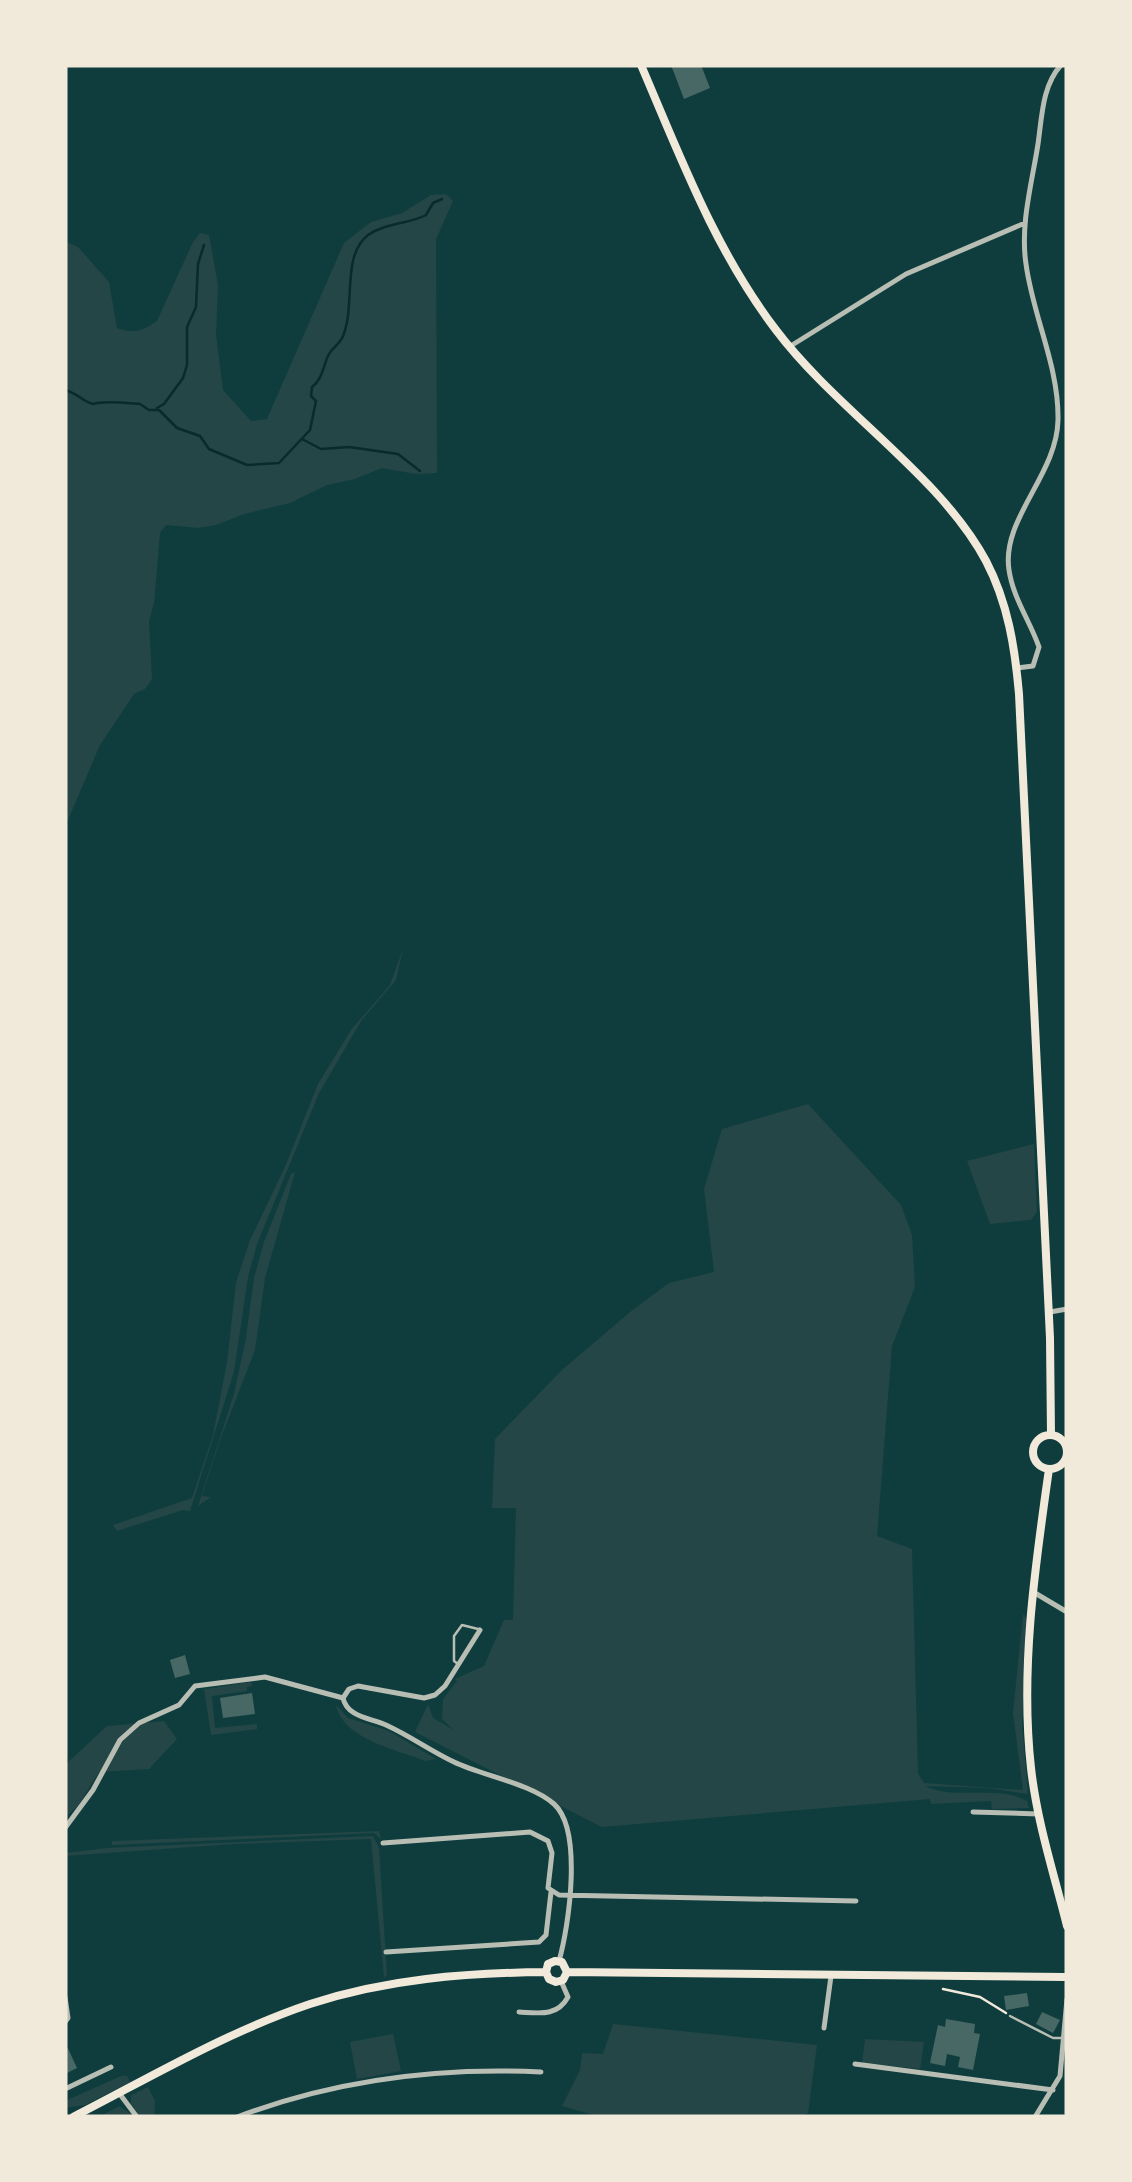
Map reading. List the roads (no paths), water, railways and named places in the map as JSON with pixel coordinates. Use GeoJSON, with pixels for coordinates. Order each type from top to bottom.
{"type":"FeatureCollection","features":[{"type":"Feature","properties":{"kind":"main road"},"geometry":{"type":"LineString","coordinates":[[640,65],[717,237],[746,288],[832,395],[932,490],[970,535],[1000,592],[1017,668],[1049,1312],[1051,1435]]}},
{"type":"Feature","properties":{"kind":"main road"},"geometry":{"type":"LineString","coordinates":[[1051,1435],[1064,1442],[1067,1452],[1059,1466],[1049,1469],[1039,1465],[1033,1451],[1040,1438],[1051,1435]]}},
{"type":"Feature","properties":{"kind":"main road"},"geometry":{"type":"LineString","coordinates":[[1049,1469],[1027,1696],[1038,1814],[1067,1926]]}},
{"type":"Feature","properties":{"kind":"main road"},"geometry":{"type":"LineString","coordinates":[[559,1961],[567,1972],[560,1982],[549,1979],[546,1972],[551,1962],[559,1961]]}},
{"type":"Feature","properties":{"kind":"main road"},"geometry":{"type":"LineString","coordinates":[[73,2117],[224,2038],[326,2000],[424,1978],[546,1972]]}},
{"type":"Feature","properties":{"kind":"main road"},"geometry":{"type":"LineString","coordinates":[[567,1972],[1066,1977]]}},
{"type":"Feature","properties":{"kind":"street"},"geometry":{"type":"LineString","coordinates":[[1017,668],[1033,666],[1039,648],[1026,624],[1012,581],[1009,552],[1016,526],[1052,456],[1058,416],[1054,376],[1026,263],[1025,222],[1044,100],[1052,76],[1061,65]]}},
{"type":"Feature","properties":{"kind":"street"},"geometry":{"type":"LineString","coordinates":[[790,347],[906,274],[1025,222]]}},
{"type":"Feature","properties":{"kind":"street"},"geometry":{"type":"LineString","coordinates":[[1049,1312],[1067,1309]]}},
{"type":"Feature","properties":{"kind":"street"},"geometry":{"type":"LineString","coordinates":[[1035,1593],[1067,1612]]}},
{"type":"Feature","properties":{"kind":"street"},"geometry":{"type":"LineString","coordinates":[[343,1698],[349,1689],[358,1686],[424,1698],[436,1695],[480,1630]]}},
{"type":"Feature","properties":{"kind":"street"},"geometry":{"type":"LineString","coordinates":[[65,1828],[93,1790],[120,1740],[138,1723],[179,1705],[195,1686],[265,1677],[343,1698],[352,1712],[414,1738],[454,1762],[554,1804],[571,1837],[566,1932],[559,1961]]}},
{"type":"Feature","properties":{"kind":"street"},"geometry":{"type":"LineString","coordinates":[[973,1812],[1038,1814]]}},
{"type":"Feature","properties":{"kind":"street"},"geometry":{"type":"LineString","coordinates":[[382,1842],[530,1832],[548,1841],[552,1853],[546,1935],[540,1942],[386,1952]]}},
{"type":"Feature","properties":{"kind":"street"},"geometry":{"type":"LineString","coordinates":[[551,1892],[856,1900]]}},
{"type":"Feature","properties":{"kind":"street"},"geometry":{"type":"LineString","coordinates":[[824,2028],[830,1976]]}},
{"type":"Feature","properties":{"kind":"street"},"geometry":{"type":"LineString","coordinates":[[519,2012],[558,2009],[568,1997],[560,1982]]}},
{"type":"Feature","properties":{"kind":"street"},"geometry":{"type":"LineString","coordinates":[[65,1997],[65,2022]]}},
{"type":"Feature","properties":{"kind":"street"},"geometry":{"type":"LineString","coordinates":[[1035,2117],[1060,2076],[1067,1998]]}},
{"type":"Feature","properties":{"kind":"street"},"geometry":{"type":"LineString","coordinates":[[855,2064],[1053,2090]]}},
{"type":"Feature","properties":{"kind":"street"},"geometry":{"type":"LineString","coordinates":[[65,2089],[111,2068]]}},
{"type":"Feature","properties":{"kind":"street"},"geometry":{"type":"LineString","coordinates":[[236,2117],[281,2100],[402,2075],[494,2070],[541,2072]]}},
{"type":"Feature","properties":{"kind":"street"},"geometry":{"type":"LineString","coordinates":[[120,2093],[137,2117]]}},
{"type":"Feature","properties":{"kind":"lane"},"geometry":{"type":"LineString","coordinates":[[459,1665],[454,1660],[454,1636],[462,1625],[480,1630]]}},
{"type":"Feature","properties":{"kind":"lane"},"geometry":{"type":"LineString","coordinates":[[1010,2016],[1054,2038],[1064,2038]]}},
{"type":"Feature","properties":{"kind":"waterway"},"geometry":{"type":"LineString","coordinates":[[65,390],[93,404],[140,404],[149,410],[159,410],[177,428],[200,436],[209,449],[247,465],[279,463],[310,430],[316,401],[311,396],[312,387],[343,336],[352,268],[360,244],[375,231],[426,215],[433,203],[442,199]]}},
{"type":"Feature","properties":{"kind":"waterway"},"geometry":{"type":"LineString","coordinates":[[157,408],[183,378],[187,365],[187,327],[196,307],[198,264],[204,245]]}},
{"type":"Feature","properties":{"kind":"waterway"},"geometry":{"type":"LineString","coordinates":[[302,439],[321,449],[349,447],[398,454],[420,471]]}}]}
